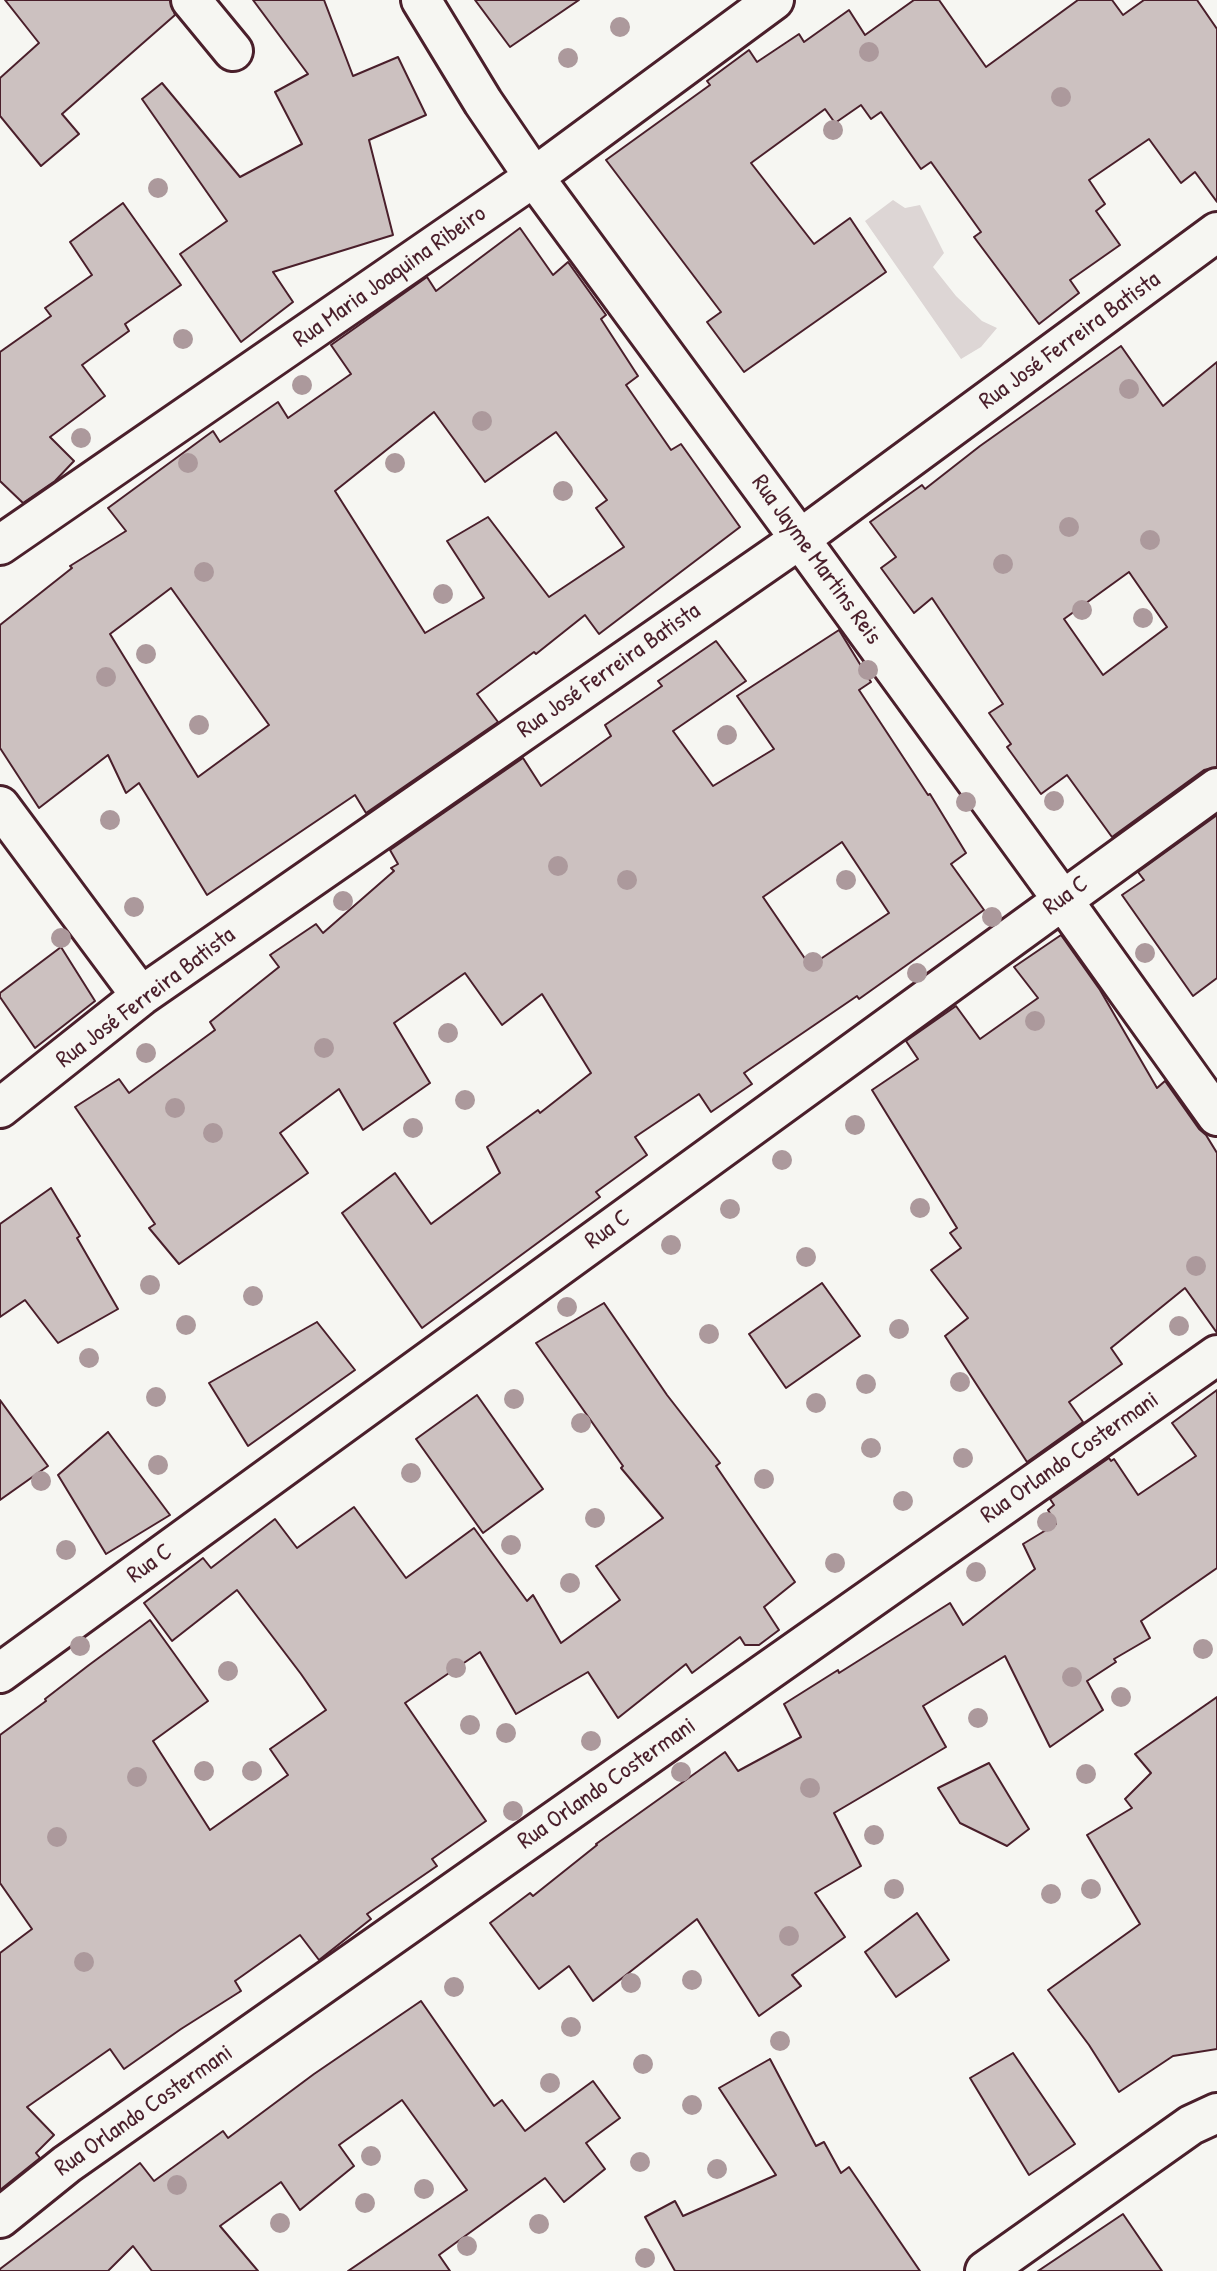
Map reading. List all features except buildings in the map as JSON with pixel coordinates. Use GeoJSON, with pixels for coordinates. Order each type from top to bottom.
{"type":"FeatureCollection","features":[{"type":"Feature","properties":{"kind":"street"},"geometry":{"type":"LineString","coordinates":[[191,0],[233,51]]}},
{"type":"Feature","properties":{"kind":"street","name":"Rua Jayme Martins Reis"},"geometry":{"type":"LineString","coordinates":[[421,0],[483,102],[534,177],[800,538],[1217,1116]]}},
{"type":"Feature","properties":{"kind":"street","name":"Rua Maria Joaquina Ribeiro"},"geometry":{"type":"LineString","coordinates":[[0,545],[534,177],[774,0]]}},
{"type":"Feature","properties":{"kind":"street","name":"Rua José Ferreira Batista"},"geometry":{"type":"LineString","coordinates":[[0,1108],[141,996],[800,538],[1217,232]]}},
{"type":"Feature","properties":{"kind":"street","name":"Rua C"},"geometry":{"type":"LineString","coordinates":[[0,1673],[1217,788]]}},
{"type":"Feature","properties":{"kind":"street"},"geometry":{"type":"LineString","coordinates":[[0,806],[141,996]]}},
{"type":"Feature","properties":{"kind":"street","name":"Rua Orlando Costermani"},"geometry":{"type":"LineString","coordinates":[[0,2218],[67,2164],[1217,1354]]}},
{"type":"Feature","properties":{"kind":"street"},"geometry":{"type":"LineString","coordinates":[[985,2271],[1191,2125],[1217,2113]]}},
{"type":"Feature","properties":{"kind":"shaded area"},"geometry":{"type":"Polygon","coordinates":[[[893,200],[905,208],[920,205],[944,253],[933,267],[956,296],[982,321],[997,328],[981,347],[961,359],[865,221],[893,200]]]}}]}
